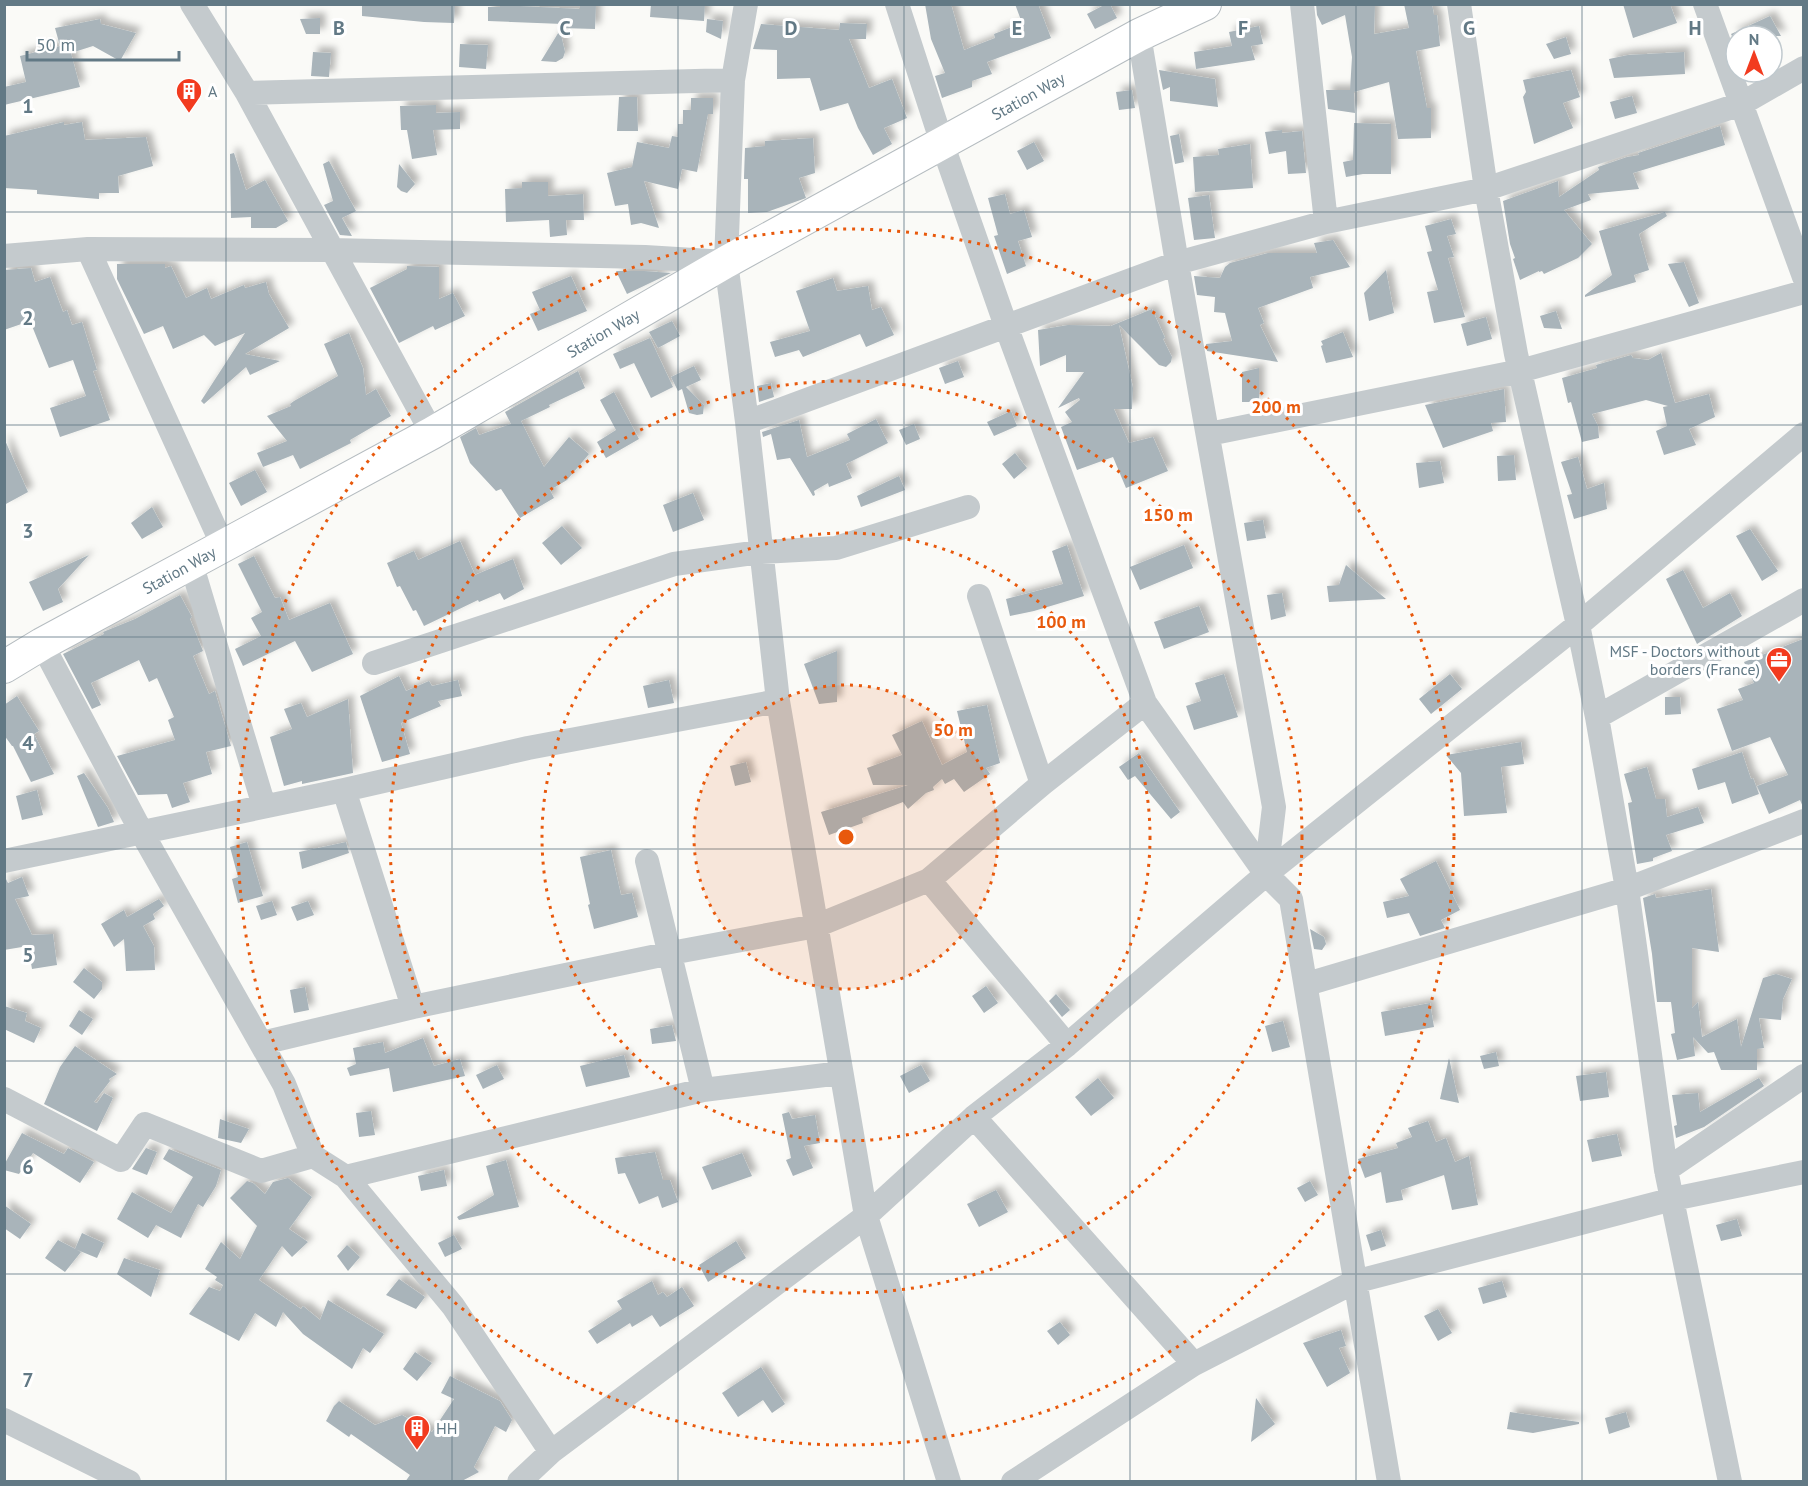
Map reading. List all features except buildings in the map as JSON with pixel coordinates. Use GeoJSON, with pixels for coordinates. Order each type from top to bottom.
{"type":"FeatureCollection","features":[{"type":"Feature","properties":{"kind":"main road","name":"Station Way"},"geometry":{"type":"LineString","coordinates":[[4,667],[42,644],[432,433],[726,262],[1139,35],[1205,4]]}},
{"type":"Feature","properties":{"kind":"street"},"geometry":{"type":"LineString","coordinates":[[192,4],[247,93],[432,433]]}},
{"type":"Feature","properties":{"kind":"street"},"geometry":{"type":"LineString","coordinates":[[746,4],[733,81],[726,262],[747,422],[778,701],[866,1216],[949,1482]]}},
{"type":"Feature","properties":{"kind":"street"},"geometry":{"type":"LineString","coordinates":[[897,4],[942,143],[1006,326],[1145,703],[1266,874],[1292,899],[1389,1482]]}},
{"type":"Feature","properties":{"kind":"street"},"geometry":{"type":"LineString","coordinates":[[1302,4],[1326,222]]}},
{"type":"Feature","properties":{"kind":"street"},"geometry":{"type":"LineString","coordinates":[[1459,4],[1486,189],[1520,371],[1597,717],[1627,889],[1666,1170],[1730,1482]]}},
{"type":"Feature","properties":{"kind":"street"},"geometry":{"type":"LineString","coordinates":[[1705,4],[1803,277]]}},
{"type":"Feature","properties":{"kind":"street"},"geometry":{"type":"LineString","coordinates":[[1139,35],[1177,263],[1274,807],[1266,874]]}},
{"type":"Feature","properties":{"kind":"street"},"geometry":{"type":"LineString","coordinates":[[747,422],[1177,263],[1326,222],[1486,189],[1741,104],[1803,68]]}},
{"type":"Feature","properties":{"kind":"street"},"geometry":{"type":"LineString","coordinates":[[247,93],[733,81]]}},
{"type":"Feature","properties":{"kind":"street"},"geometry":{"type":"LineString","coordinates":[[4,256],[88,249],[332,250],[645,257],[726,262]]}},
{"type":"Feature","properties":{"kind":"street"},"geometry":{"type":"LineString","coordinates":[[88,249],[222,546]]}},
{"type":"Feature","properties":{"kind":"street"},"geometry":{"type":"LineString","coordinates":[[1209,434],[1520,371],[1803,292]]}},
{"type":"Feature","properties":{"kind":"street"},"geometry":{"type":"LineString","coordinates":[[519,1482],[551,1452],[866,1216],[974,1117],[1066,1045],[1266,874],[1578,625],[1803,434]]}},
{"type":"Feature","properties":{"kind":"street"},"geometry":{"type":"LineString","coordinates":[[374,663],[674,564],[760,552],[836,548],[968,507]]}},
{"type":"Feature","properties":{"kind":"street"},"geometry":{"type":"LineString","coordinates":[[191,563],[264,806]]}},
{"type":"Feature","properties":{"kind":"street"},"geometry":{"type":"LineString","coordinates":[[979,596],[1042,784]]}},
{"type":"Feature","properties":{"kind":"street"},"geometry":{"type":"LineString","coordinates":[[1597,717],[1803,600]]}},
{"type":"Feature","properties":{"kind":"street"},"geometry":{"type":"LineString","coordinates":[[42,644],[142,833],[284,1084],[314,1156],[346,1176],[453,1306],[551,1452]]}},
{"type":"Feature","properties":{"kind":"street"},"geometry":{"type":"LineString","coordinates":[[4,861],[344,790],[528,748],[778,701]]}},
{"type":"Feature","properties":{"kind":"street"},"geometry":{"type":"LineString","coordinates":[[262,1043],[413,1007],[671,953],[816,926],[929,880],[1042,784],[1145,703]]}},
{"type":"Feature","properties":{"kind":"street"},"geometry":{"type":"LineString","coordinates":[[344,790],[413,1007]]}},
{"type":"Feature","properties":{"kind":"street"},"geometry":{"type":"LineString","coordinates":[[1307,984],[1627,889],[1803,821]]}},
{"type":"Feature","properties":{"kind":"street"},"geometry":{"type":"LineString","coordinates":[[647,861],[703,1090]]}},
{"type":"Feature","properties":{"kind":"street"},"geometry":{"type":"LineString","coordinates":[[929,880],[1066,1045]]}},
{"type":"Feature","properties":{"kind":"street"},"geometry":{"type":"LineString","coordinates":[[346,1176],[703,1090],[841,1073]]}},
{"type":"Feature","properties":{"kind":"street"},"geometry":{"type":"LineString","coordinates":[[1666,1170],[1803,1076]]}},
{"type":"Feature","properties":{"kind":"street"},"geometry":{"type":"LineString","coordinates":[[4,1099],[121,1160],[145,1124],[261,1171],[314,1156]]}},
{"type":"Feature","properties":{"kind":"street"},"geometry":{"type":"LineString","coordinates":[[974,1117],[1194,1364]]}},
{"type":"Feature","properties":{"kind":"street"},"geometry":{"type":"LineString","coordinates":[[1012,1482],[1194,1364],[1354,1282],[1673,1199],[1803,1172]]}},
{"type":"Feature","properties":{"kind":"street"},"geometry":{"type":"LineString","coordinates":[[4,1420],[129,1482]]}},
{"type":"Feature","properties":{"kind":"place","name":"A"},"geometry":{"type":"Point","coordinates":[189,114]}},
{"type":"Feature","properties":{"kind":"place","name":"MSF - Doctors without borders (France)"},"geometry":{"type":"Point","coordinates":[1779,683]}},
{"type":"Feature","properties":{"kind":"place","name":"HH"},"geometry":{"type":"Point","coordinates":[417,1451]}}]}
